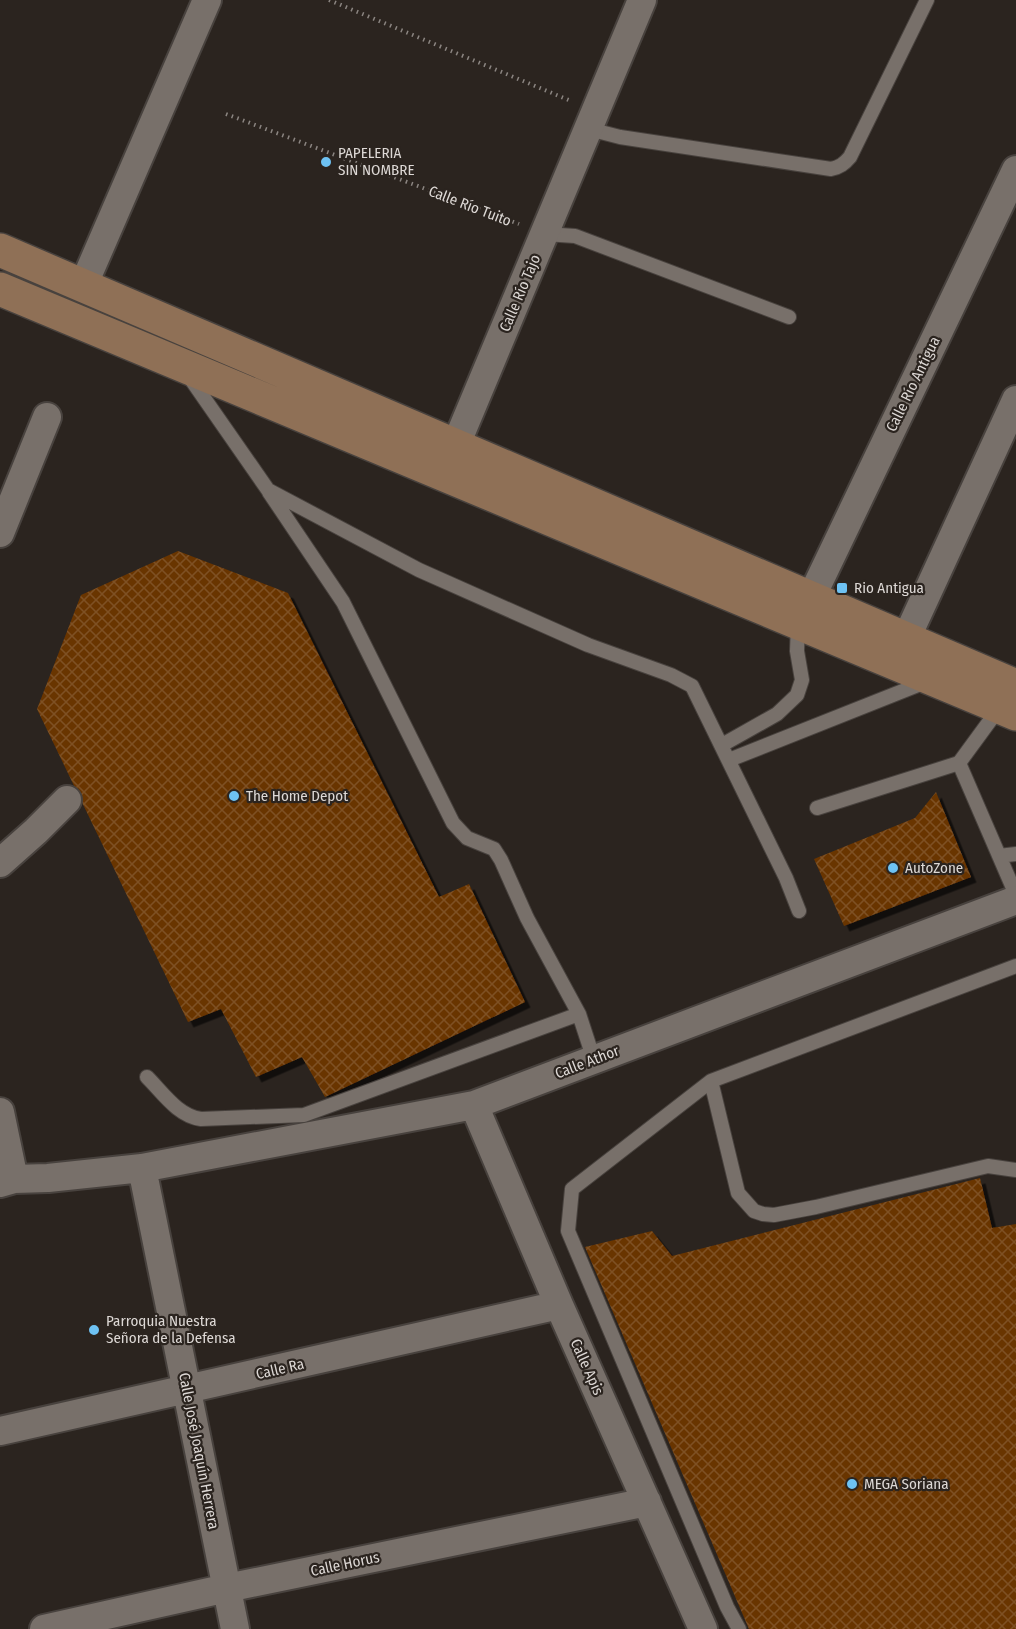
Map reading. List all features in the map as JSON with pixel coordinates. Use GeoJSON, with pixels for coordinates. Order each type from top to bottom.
{"type":"FeatureCollection","features":[{"type":"Feature","properties":{"kind":"main road"},"geometry":{"type":"LineString","coordinates":[[0,250],[83,286],[450,460],[804,610],[933,679],[1010,703]]}},
{"type":"Feature","properties":{"kind":"main road"},"geometry":{"type":"LineString","coordinates":[[0,289],[182,365],[450,460]]}},
{"type":"Feature","properties":{"kind":"main road"},"geometry":{"type":"LineString","coordinates":[[804,610],[906,639],[1010,703]]}},
{"type":"Feature","properties":{"kind":"street","name":"Calle Río Tajo"},"geometry":{"type":"LineString","coordinates":[[450,460],[642,0]]}},
{"type":"Feature","properties":{"kind":"street"},"geometry":{"type":"LineString","coordinates":[[83,286],[202,2]]}},
{"type":"Feature","properties":{"kind":"street","name":"Calle Río Antigua"},"geometry":{"type":"LineString","coordinates":[[804,610],[1016,170]]}},
{"type":"Feature","properties":{"kind":"street"},"geometry":{"type":"LineString","coordinates":[[906,639],[1016,400]]}},
{"type":"Feature","properties":{"kind":"street"},"geometry":{"type":"LineString","coordinates":[[0,533],[6,497],[47,417]]}},
{"type":"Feature","properties":{"kind":"street"},"geometry":{"type":"LineString","coordinates":[[0,863],[67,800]]}},
{"type":"Feature","properties":{"kind":"street","name":"Calle Athor"},"geometry":{"type":"LineString","coordinates":[[7,1181],[142,1168],[474,1104],[1016,900]]}},
{"type":"Feature","properties":{"kind":"street","name":"Calle Apis"},"geometry":{"type":"LineString","coordinates":[[474,1104],[703,1629]]}},
{"type":"Feature","properties":{"kind":"street"},"geometry":{"type":"LineString","coordinates":[[0,1112],[7,1181]]}},
{"type":"Feature","properties":{"kind":"street","name":"Calle José Joaquín Herrera"},"geometry":{"type":"LineString","coordinates":[[142,1168],[235,1629]]}},
{"type":"Feature","properties":{"kind":"street","name":"Calle Ra"},"geometry":{"type":"LineString","coordinates":[[0,1431],[560,1305]]}},
{"type":"Feature","properties":{"kind":"street","name":"Calle Horus"},"geometry":{"type":"LineString","coordinates":[[44,1629],[226,1588],[646,1502]]}},
{"type":"Feature","properties":{"kind":"lane"},"geometry":{"type":"LineString","coordinates":[[593,120],[620,137],[831,169],[837,168],[850,157],[927,0]]}},
{"type":"Feature","properties":{"kind":"lane"},"geometry":{"type":"LineString","coordinates":[[545,234],[575,236],[789,317]]}},
{"type":"Feature","properties":{"kind":"lane"},"geometry":{"type":"LineString","coordinates":[[182,365],[343,602],[453,823],[467,838],[494,849],[501,860],[527,918],[579,1014],[594,1060]]}},
{"type":"Feature","properties":{"kind":"lane"},"geometry":{"type":"LineString","coordinates":[[268,490],[419,570],[588,645],[671,675],[692,686],[786,878],[799,911]]}},
{"type":"Feature","properties":{"kind":"lane"},"geometry":{"type":"LineString","coordinates":[[722,744],[757,727],[777,714],[797,695],[802,680],[797,651],[804,610]]}},
{"type":"Feature","properties":{"kind":"lane"},"geometry":{"type":"LineString","coordinates":[[729,760],[933,679]]}},
{"type":"Feature","properties":{"kind":"lane"},"geometry":{"type":"LineString","coordinates":[[817,808],[959,763],[1010,703]]}},
{"type":"Feature","properties":{"kind":"lane"},"geometry":{"type":"LineString","coordinates":[[959,763],[1016,895]]}},
{"type":"Feature","properties":{"kind":"lane"},"geometry":{"type":"LineString","coordinates":[[999,856],[1016,854]]}},
{"type":"Feature","properties":{"kind":"lane"},"geometry":{"type":"LineString","coordinates":[[739,1629],[722,1596],[568,1231],[572,1189],[711,1081],[1016,966]]}},
{"type":"Feature","properties":{"kind":"lane"},"geometry":{"type":"LineString","coordinates":[[147,1077],[182,1113],[190,1118],[304,1115],[579,1014]]}},
{"type":"Feature","properties":{"kind":"lane"},"geometry":{"type":"LineString","coordinates":[[711,1081],[738,1193],[750,1207],[763,1214],[774,1215],[816,1207],[988,1166],[1016,1170]]}},
{"type":"Feature","properties":{"kind":"path"},"geometry":{"type":"LineString","coordinates":[[329,0],[593,120]]}},
{"type":"Feature","properties":{"kind":"path","name":"Calle Río Tuito"},"geometry":{"type":"LineString","coordinates":[[226,114],[545,234]]}},
{"type":"Feature","properties":{"kind":"building","name":"The Home Depot"},"geometry":{"type":"Polygon","coordinates":[[[178,551],[288,593],[439,897],[469,884],[525,1002],[325,1097],[302,1057],[256,1077],[221,1009],[188,1022],[37,709],[81,595],[178,551]]]}},
{"type":"Feature","properties":{"kind":"building","name":"AutoZone"},"geometry":{"type":"Polygon","coordinates":[[[936,792],[971,877],[844,926],[814,859],[915,818],[936,792]]]}},
{"type":"Feature","properties":{"kind":"building","name":"MEGA Soriana"},"geometry":{"type":"Polygon","coordinates":[[[980,1178],[992,1228],[1016,1224],[1016,1629],[749,1629],[585,1247],[652,1231],[672,1256],[980,1178]]]}},
{"type":"Feature","properties":{"kind":"place","name":"PAPELERIA SIN NOMBRE"},"geometry":{"type":"Point","coordinates":[326,162]}},
{"type":"Feature","properties":{"kind":"place","name":"Rio Antigua"},"geometry":{"type":"Point","coordinates":[842,588]}},
{"type":"Feature","properties":{"kind":"place","name":"The Home Depot"},"geometry":{"type":"Point","coordinates":[234,796]}},
{"type":"Feature","properties":{"kind":"place","name":"AutoZone"},"geometry":{"type":"Point","coordinates":[893,868]}},
{"type":"Feature","properties":{"kind":"place","name":"Parroquia Nuestra Señora de la Defensa"},"geometry":{"type":"Point","coordinates":[94,1330]}},
{"type":"Feature","properties":{"kind":"place","name":"MEGA Soriana"},"geometry":{"type":"Point","coordinates":[852,1484]}}]}
